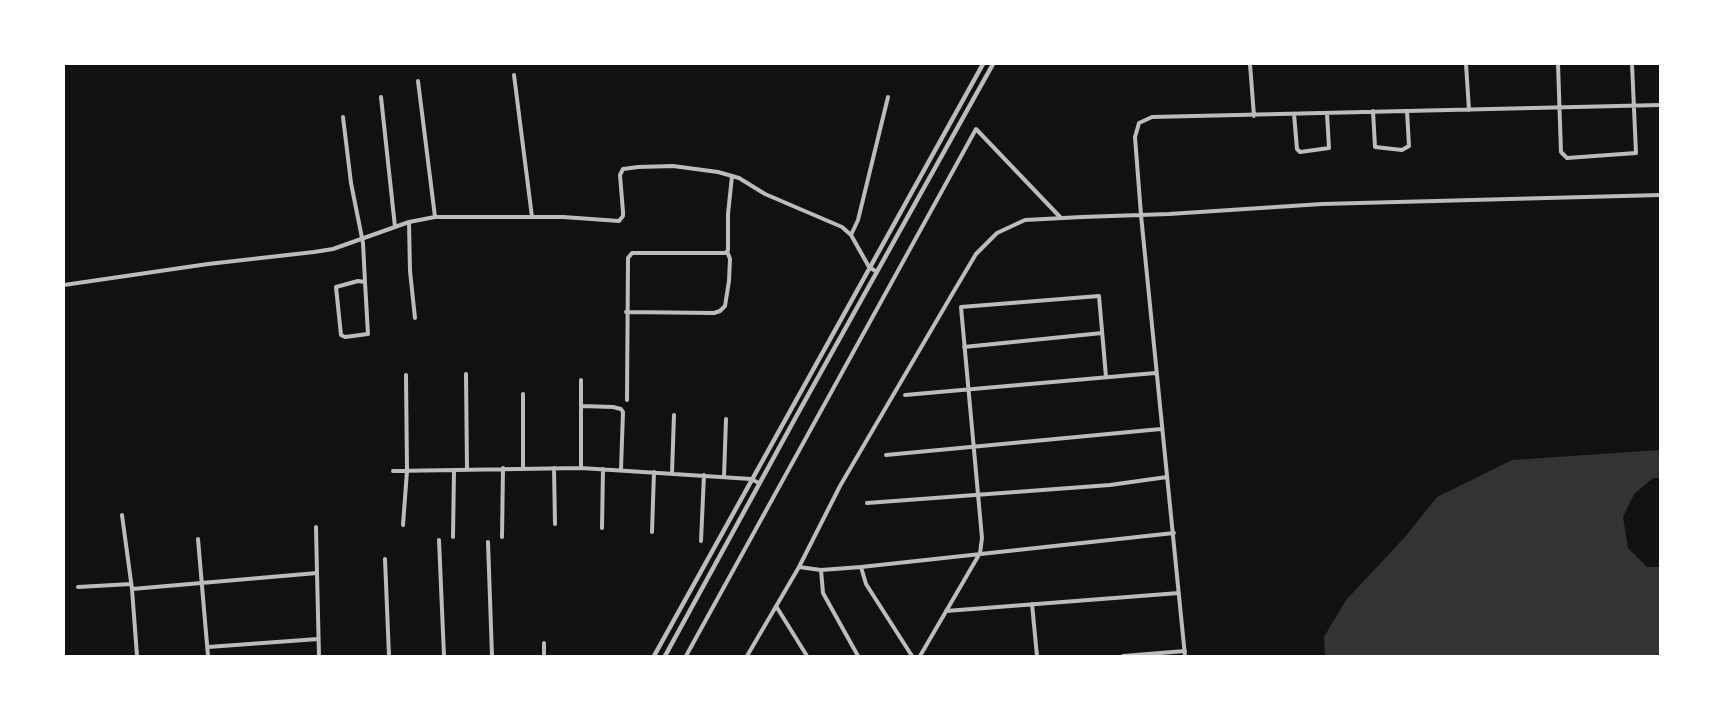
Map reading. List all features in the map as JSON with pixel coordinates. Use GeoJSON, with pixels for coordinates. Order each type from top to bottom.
{"type":"FeatureCollection","features":[{"type":"Feature","properties":{"kind":"street"},"geometry":{"type":"LineString","coordinates":[[654,656],[983,64]]}},
{"type":"Feature","properties":{"kind":"street"},"geometry":{"type":"LineString","coordinates":[[665,656],[994,64]]}},
{"type":"Feature","properties":{"kind":"street"},"geometry":{"type":"LineString","coordinates":[[1250,64],[1254,116]]}},
{"type":"Feature","properties":{"kind":"street"},"geometry":{"type":"LineString","coordinates":[[1466,64],[1469,110]]}},
{"type":"Feature","properties":{"kind":"street"},"geometry":{"type":"LineString","coordinates":[[1558,64],[1561,152],[1567,158],[1636,153],[1632,64]]}},
{"type":"Feature","properties":{"kind":"street"},"geometry":{"type":"LineString","coordinates":[[514,75],[532,217]]}},
{"type":"Feature","properties":{"kind":"street"},"geometry":{"type":"LineString","coordinates":[[418,80],[435,217]]}},
{"type":"Feature","properties":{"kind":"street"},"geometry":{"type":"LineString","coordinates":[[851,235],[858,220],[888,96]]}},
{"type":"Feature","properties":{"kind":"street"},"geometry":{"type":"LineString","coordinates":[[381,97],[395,226]]}},
{"type":"Feature","properties":{"kind":"street"},"geometry":{"type":"LineString","coordinates":[[1185,656],[1174,533],[1155,373],[1140,215],[1135,137],[1140,123],[1152,116],[1254,116],[1373,111],[1660,105]]}},
{"type":"Feature","properties":{"kind":"street"},"geometry":{"type":"LineString","coordinates":[[1373,111],[1375,147],[1402,150],[1409,146],[1407,111]]}},
{"type":"Feature","properties":{"kind":"street"},"geometry":{"type":"LineString","coordinates":[[1294,114],[1297,149],[1300,152],[1329,148],[1328,113]]}},
{"type":"Feature","properties":{"kind":"street"},"geometry":{"type":"LineString","coordinates":[[342,117],[361,238],[365,282],[368,334],[346,337],[341,335],[336,287],[358,281],[365,282]]}},
{"type":"Feature","properties":{"kind":"street"},"geometry":{"type":"LineString","coordinates":[[686,656],[976,129],[1061,218]]}},
{"type":"Feature","properties":{"kind":"street"},"geometry":{"type":"LineString","coordinates":[[64,285],[208,264],[333,249],[395,226],[435,217],[532,217],[618,221],[623,216],[620,175],[623,169],[674,166],[739,178],[765,194],[825,218],[842,227],[851,235],[869,267],[877,272]]}},
{"type":"Feature","properties":{"kind":"street"},"geometry":{"type":"LineString","coordinates":[[626,312],[714,313],[720,311],[725,306],[729,281],[730,259],[727,251],[732,176]]}},
{"type":"Feature","properties":{"kind":"street"},"geometry":{"type":"LineString","coordinates":[[747,656],[799,567],[840,486],[976,254],[996,233],[1025,220],[1332,203],[1660,195]]}},
{"type":"Feature","properties":{"kind":"street"},"geometry":{"type":"LineString","coordinates":[[409,222],[410,271],[415,318]]}},
{"type":"Feature","properties":{"kind":"street"},"geometry":{"type":"LineString","coordinates":[[626,400],[628,258],[632,253],[727,251]]}},
{"type":"Feature","properties":{"kind":"street"},"geometry":{"type":"LineString","coordinates":[[920,656],[980,553],[982,538],[961,307],[1100,296],[1106,377]]}},
{"type":"Feature","properties":{"kind":"street"},"geometry":{"type":"LineString","coordinates":[[964,347],[1102,333]]}},
{"type":"Feature","properties":{"kind":"street"},"geometry":{"type":"LineString","coordinates":[[905,395],[1155,373]]}},
{"type":"Feature","properties":{"kind":"street"},"geometry":{"type":"LineString","coordinates":[[466,374],[468,470]]}},
{"type":"Feature","properties":{"kind":"street"},"geometry":{"type":"LineString","coordinates":[[403,525],[407,471],[406,375]]}},
{"type":"Feature","properties":{"kind":"street"},"geometry":{"type":"LineString","coordinates":[[581,380],[581,468]]}},
{"type":"Feature","properties":{"kind":"street"},"geometry":{"type":"LineString","coordinates":[[523,394],[523,468]]}},
{"type":"Feature","properties":{"kind":"street"},"geometry":{"type":"LineString","coordinates":[[582,406],[613,407],[621,409],[623,412],[621,470]]}},
{"type":"Feature","properties":{"kind":"street"},"geometry":{"type":"LineString","coordinates":[[672,473],[674,415]]}},
{"type":"Feature","properties":{"kind":"street"},"geometry":{"type":"LineString","coordinates":[[724,477],[726,419]]}},
{"type":"Feature","properties":{"kind":"street"},"geometry":{"type":"LineString","coordinates":[[886,455],[974,445],[1161,429]]}},
{"type":"Feature","properties":{"kind":"street"},"geometry":{"type":"LineString","coordinates":[[502,468],[502,537]]}},
{"type":"Feature","properties":{"kind":"street"},"geometry":{"type":"LineString","coordinates":[[554,468],[554,524]]}},
{"type":"Feature","properties":{"kind":"street"},"geometry":{"type":"LineString","coordinates":[[392,471],[581,468],[704,475],[751,479],[760,482]]}},
{"type":"Feature","properties":{"kind":"street"},"geometry":{"type":"LineString","coordinates":[[602,528],[603,469]]}},
{"type":"Feature","properties":{"kind":"street"},"geometry":{"type":"LineString","coordinates":[[453,537],[454,470]]}},
{"type":"Feature","properties":{"kind":"street"},"geometry":{"type":"LineString","coordinates":[[652,532],[654,472]]}},
{"type":"Feature","properties":{"kind":"street"},"geometry":{"type":"LineString","coordinates":[[701,541],[704,475]]}},
{"type":"Feature","properties":{"kind":"street"},"geometry":{"type":"LineString","coordinates":[[868,503],[1110,484],[1167,477]]}},
{"type":"Feature","properties":{"kind":"street"},"geometry":{"type":"LineString","coordinates":[[122,515],[132,590],[137,656]]}},
{"type":"Feature","properties":{"kind":"street"},"geometry":{"type":"LineString","coordinates":[[316,526],[319,656]]}},
{"type":"Feature","properties":{"kind":"street"},"geometry":{"type":"LineString","coordinates":[[799,567],[822,570],[861,567],[1174,533]]}},
{"type":"Feature","properties":{"kind":"street"},"geometry":{"type":"LineString","coordinates":[[198,540],[208,656]]}},
{"type":"Feature","properties":{"kind":"street"},"geometry":{"type":"LineString","coordinates":[[439,540],[444,656]]}},
{"type":"Feature","properties":{"kind":"street"},"geometry":{"type":"LineString","coordinates":[[488,542],[492,656]]}},
{"type":"Feature","properties":{"kind":"street"},"geometry":{"type":"LineString","coordinates":[[385,559],[388,656]]}},
{"type":"Feature","properties":{"kind":"street"},"geometry":{"type":"LineString","coordinates":[[861,567],[866,584],[912,656]]}},
{"type":"Feature","properties":{"kind":"street"},"geometry":{"type":"LineString","coordinates":[[822,570],[823,594],[858,656]]}},
{"type":"Feature","properties":{"kind":"street"},"geometry":{"type":"LineString","coordinates":[[132,590],[317,573]]}},
{"type":"Feature","properties":{"kind":"street"},"geometry":{"type":"LineString","coordinates":[[78,587],[131,584]]}},
{"type":"Feature","properties":{"kind":"street"},"geometry":{"type":"LineString","coordinates":[[946,611],[1180,593]]}},
{"type":"Feature","properties":{"kind":"street"},"geometry":{"type":"LineString","coordinates":[[1032,604],[1037,656]]}},
{"type":"Feature","properties":{"kind":"street"},"geometry":{"type":"LineString","coordinates":[[776,606],[806,656]]}},
{"type":"Feature","properties":{"kind":"street"},"geometry":{"type":"LineString","coordinates":[[208,647],[318,639]]}},
{"type":"Feature","properties":{"kind":"street"},"geometry":{"type":"LineString","coordinates":[[544,643],[544,656]]}},
{"type":"Feature","properties":{"kind":"street"},"geometry":{"type":"LineString","coordinates":[[1123,656],[1185,651]]}},
{"type":"Feature","properties":{"kind":"shaded area"},"geometry":{"type":"Polygon","coordinates":[[[1660,450],[1660,478],[1653,478],[1634,494],[1623,517],[1628,548],[1647,567],[1660,567],[1660,656],[1325,656],[1324,637],[1346,600],[1405,537],[1437,497],[1512,460],[1660,450]]]}}]}
